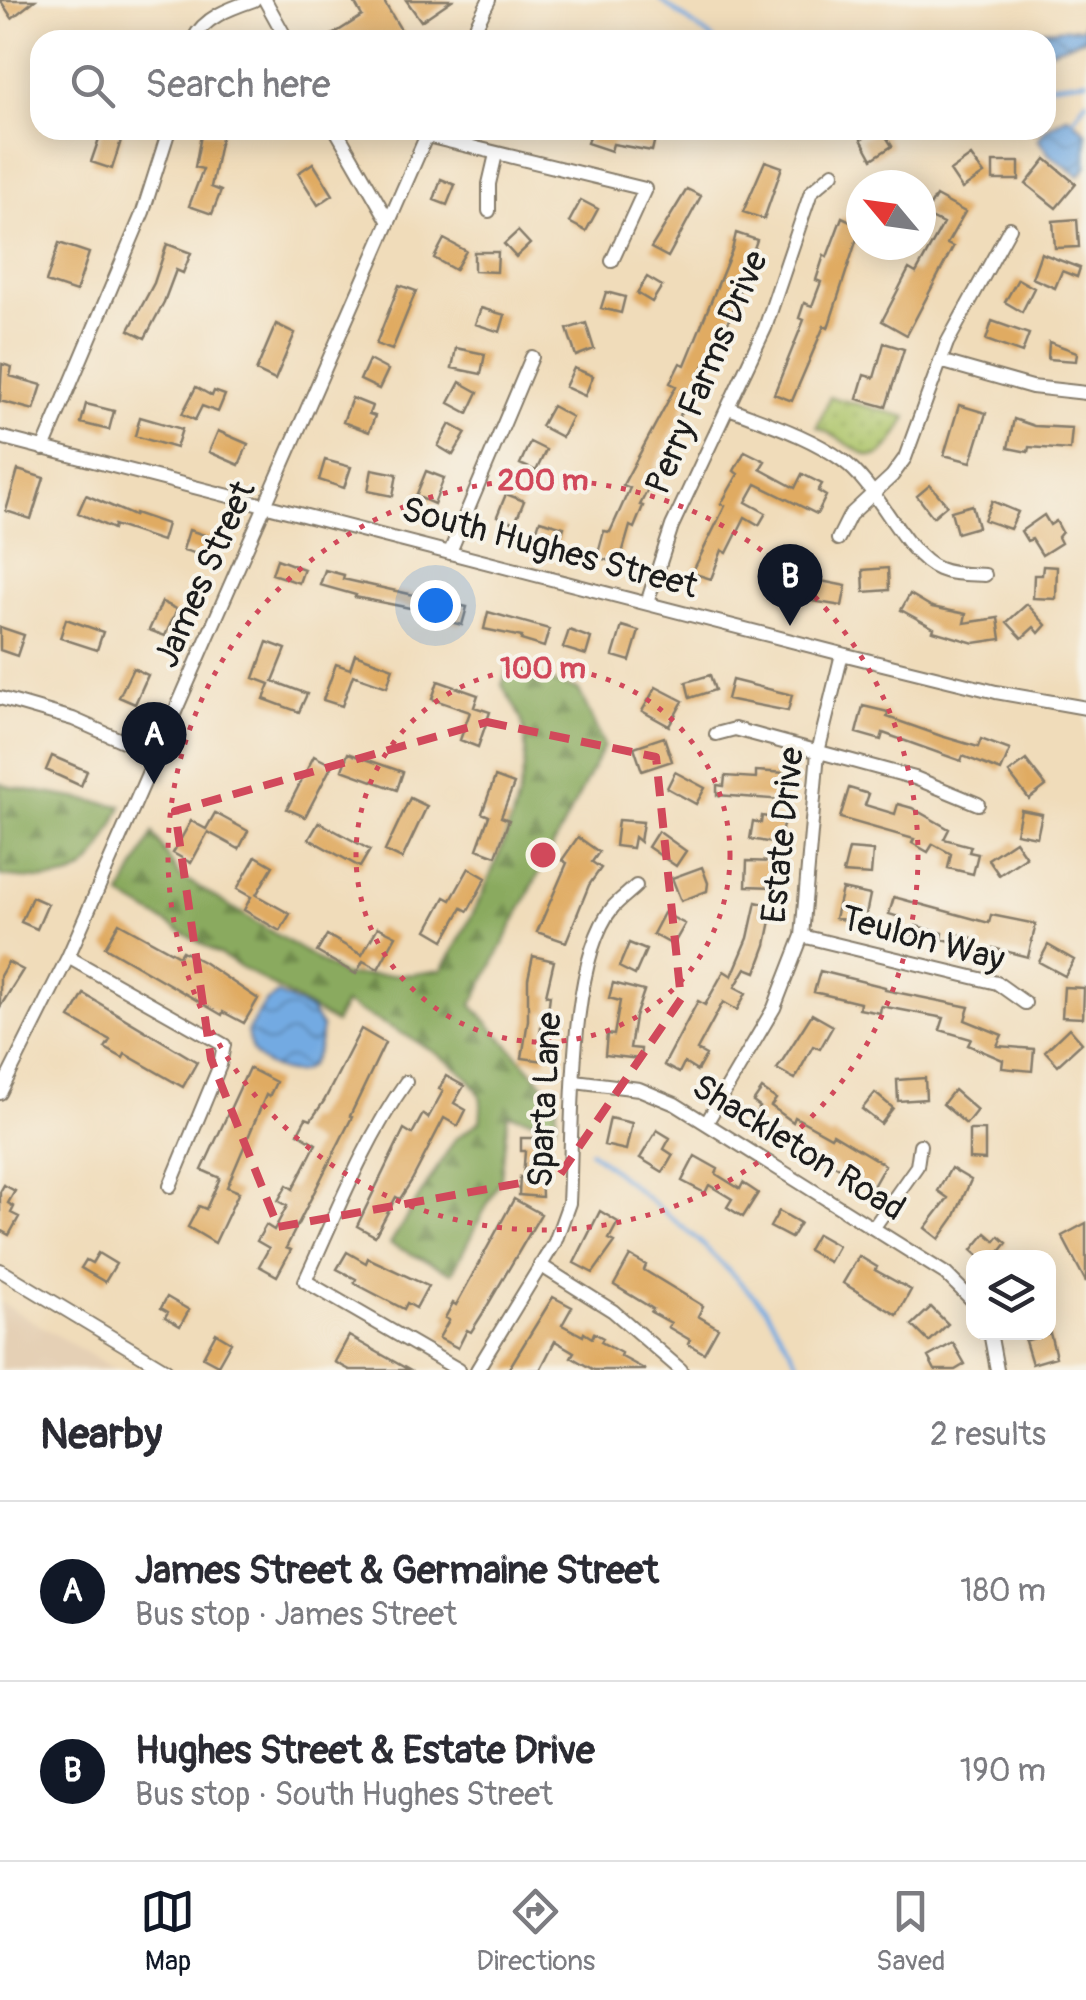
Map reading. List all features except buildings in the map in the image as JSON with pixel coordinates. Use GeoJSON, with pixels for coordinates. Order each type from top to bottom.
{"type":"FeatureCollection","features":[{"type":"Feature","properties":{"kind":"street"},"geometry":{"type":"LineString","coordinates":[[202,30],[211,19],[254,0]]}},
{"type":"Feature","properties":{"kind":"street"},"geometry":{"type":"LineString","coordinates":[[265,0],[282,30]]}},
{"type":"Feature","properties":{"kind":"street"},"geometry":{"type":"LineString","coordinates":[[474,30],[490,0]]}},
{"type":"Feature","properties":{"kind":"street"},"geometry":{"type":"LineString","coordinates":[[43,449],[125,258],[166,140]]}},
{"type":"Feature","properties":{"kind":"street"},"geometry":{"type":"LineString","coordinates":[[342,140],[389,222]]}},
{"type":"Feature","properties":{"kind":"street","name":"James Street"},"geometry":{"type":"LineString","coordinates":[[0,1092],[68,958],[425,140]]}},
{"type":"Feature","properties":{"kind":"street"},"geometry":{"type":"LineString","coordinates":[[451,140],[645,189],[612,261]]}},
{"type":"Feature","properties":{"kind":"street"},"geometry":{"type":"LineString","coordinates":[[489,211],[489,184],[496,154]]}},
{"type":"Feature","properties":{"kind":"street","name":"Perry Farms Drive"},"geometry":{"type":"LineString","coordinates":[[647,602],[672,526],[766,328],[811,192],[833,173]]}},
{"type":"Feature","properties":{"kind":"street"},"geometry":{"type":"LineString","coordinates":[[838,539],[850,515],[906,458],[955,325],[1010,228]]}},
{"type":"Feature","properties":{"kind":"street"},"geometry":{"type":"LineString","coordinates":[[450,552],[532,357]]}},
{"type":"Feature","properties":{"kind":"street"},"geometry":{"type":"LineString","coordinates":[[940,361],[1032,386],[1086,392]]}},
{"type":"Feature","properties":{"kind":"street"},"geometry":{"type":"LineString","coordinates":[[729,408],[844,461],[874,491],[908,542],[927,562],[954,573],[985,574]]}},
{"type":"Feature","properties":{"kind":"street","name":"South Hughes Street"},"geometry":{"type":"LineString","coordinates":[[0,437],[842,654],[996,692],[1086,708]]}},
{"type":"Feature","properties":{"kind":"street","name":"Estate Drive"},"geometry":{"type":"LineString","coordinates":[[708,1122],[774,1008],[802,936],[818,752],[842,654]]}},
{"type":"Feature","properties":{"kind":"street"},"geometry":{"type":"LineString","coordinates":[[0,698],[73,719],[157,756]]}},
{"type":"Feature","properties":{"kind":"street"},"geometry":{"type":"LineString","coordinates":[[716,734],[734,729],[915,778],[978,804]]}},
{"type":"Feature","properties":{"kind":"street","name":"Sparta Lane"},"geometry":{"type":"LineString","coordinates":[[477,1370],[561,1230],[569,1203],[580,1000],[594,947],[614,907],[636,886]]}},
{"type":"Feature","properties":{"kind":"street","name":"Teulon Way"},"geometry":{"type":"LineString","coordinates":[[802,936],[997,983],[1024,1003]]}},
{"type":"Feature","properties":{"kind":"street"},"geometry":{"type":"LineString","coordinates":[[68,958],[224,1045],[220,1065],[170,1186]]}},
{"type":"Feature","properties":{"kind":"street"},"geometry":{"type":"LineString","coordinates":[[406,1082],[376,1129],[304,1281],[459,1370]]}},
{"type":"Feature","properties":{"kind":"street","name":"Shackleton Road"},"geometry":{"type":"LineString","coordinates":[[575,1082],[639,1089],[708,1122],[946,1274],[966,1294]]}},
{"type":"Feature","properties":{"kind":"street"},"geometry":{"type":"LineString","coordinates":[[874,1227],[917,1166],[920,1145]]}},
{"type":"Feature","properties":{"kind":"street"},"geometry":{"type":"LineString","coordinates":[[540,1265],[604,1304],[680,1370]]}},
{"type":"Feature","properties":{"kind":"street"},"geometry":{"type":"LineString","coordinates":[[0,1270],[166,1370]]}},
{"type":"Feature","properties":{"kind":"street"},"geometry":{"type":"LineString","coordinates":[[991,1340],[997,1370]]}},
{"type":"Feature","properties":{"kind":"highlighted area"},"geometry":{"type":"Polygon","coordinates":[[[487,722],[656,757],[681,999],[559,1176],[278,1227],[211,1059],[175,811],[487,722]]]}},
{"type":"Feature","properties":{"kind":"shaded area"},"geometry":{"type":"Polygon","coordinates":[[[0,1302],[116,1370],[0,1370],[0,1302]]]}},
{"type":"Feature","properties":{"kind":"green space"},"geometry":{"type":"Polygon","coordinates":[[[830,397],[907,417],[886,450],[869,456],[817,427],[830,397]]]}},
{"type":"Feature","properties":{"kind":"green space"},"geometry":{"type":"Polygon","coordinates":[[[508,668],[579,690],[604,746],[472,1005],[557,1099],[556,1125],[508,1114],[501,1178],[452,1273],[390,1244],[455,1139],[480,1121],[480,1097],[468,1078],[417,1042],[345,1004],[335,1023],[121,896],[153,833],[179,875],[344,976],[442,970],[486,885],[513,816],[521,783],[523,726],[502,685],[508,668]]]}},
{"type":"Feature","properties":{"kind":"green space"},"geometry":{"type":"Polygon","coordinates":[[[0,783],[122,806],[101,849],[80,872],[49,879],[0,876],[0,783]]]}},
{"type":"Feature","properties":{"kind":"water"},"geometry":{"type":"Polygon","coordinates":[[[1086,19],[1086,38],[1056,48],[1056,30],[1036,30],[1082,28],[1086,19]]]}},
{"type":"Feature","properties":{"kind":"water"},"geometry":{"type":"Polygon","coordinates":[[[1068,116],[1086,132],[1086,167],[1079,176],[1049,154],[1039,140],[1056,140],[1056,123],[1068,116]]]}},
{"type":"Feature","properties":{"kind":"water"},"geometry":{"type":"Polygon","coordinates":[[[278,994],[311,1011],[322,1028],[314,1059],[303,1071],[274,1068],[256,1056],[250,1045],[247,1032],[265,1003],[278,994]]]}},
{"type":"Feature","properties":{"kind":"waterway"},"geometry":{"type":"LineString","coordinates":[[660,0],[700,30]]}},
{"type":"Feature","properties":{"kind":"waterway"},"geometry":{"type":"LineString","coordinates":[[1056,84],[1086,80]]}},
{"type":"Feature","properties":{"kind":"waterway"},"geometry":{"type":"LineString","coordinates":[[1070,124],[1086,100]]}},
{"type":"Feature","properties":{"kind":"waterway"},"geometry":{"type":"LineString","coordinates":[[590,1151],[697,1239],[765,1307],[803,1370]]}},
{"type":"Feature","properties":{"kind":"place","name":"Hughes Street & Estate Drive"},"geometry":{"type":"Point","coordinates":[790,626]}},
{"type":"Feature","properties":{"kind":"place","name":"James Street & Germaine Street"},"geometry":{"type":"Point","coordinates":[154,784]}}]}
